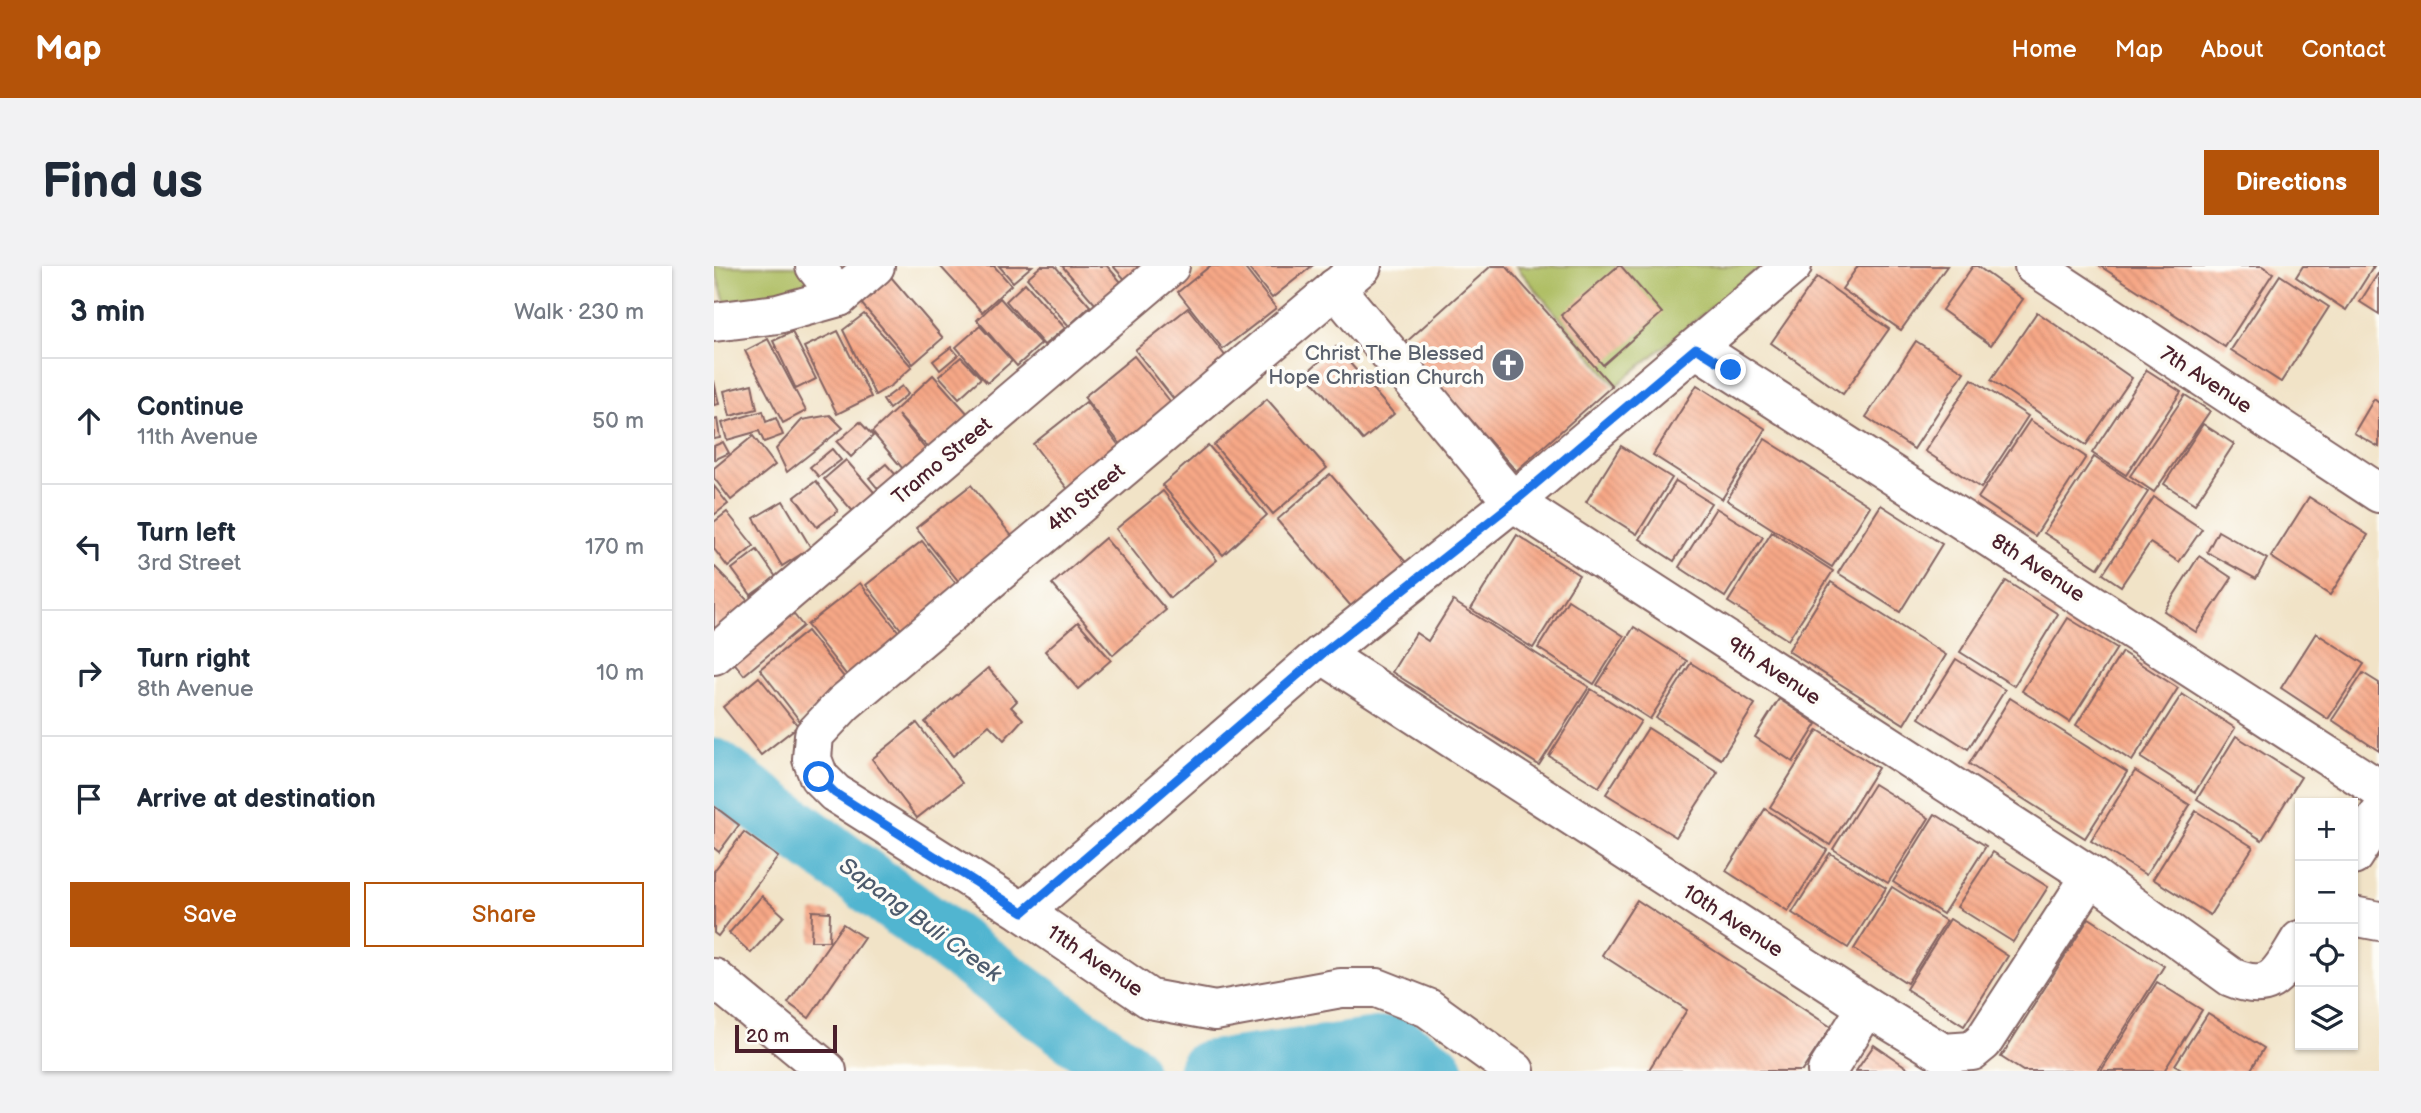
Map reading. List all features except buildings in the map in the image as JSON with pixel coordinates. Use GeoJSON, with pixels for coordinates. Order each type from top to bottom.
{"type":"FeatureCollection","features":[{"type":"Feature","properties":{"kind":"street"},"geometry":{"type":"LineString","coordinates":[[815,266],[839,297]]}},
{"type":"Feature","properties":{"kind":"street"},"geometry":{"type":"LineString","coordinates":[[714,322],[778,314],[839,297],[875,266]]}},
{"type":"Feature","properties":{"kind":"street","name":"Tramo Street"},"geometry":{"type":"LineString","coordinates":[[714,655],[1170,266]]}},
{"type":"Feature","properties":{"kind":"street"},"geometry":{"type":"LineString","coordinates":[[1023,912],[1322,654],[1514,502],[1792,266]]}},
{"type":"Feature","properties":{"kind":"street","name":"7th Avenue"},"geometry":{"type":"LineString","coordinates":[[2034,266],[2379,493]]}},
{"type":"Feature","properties":{"kind":"street","name":"9th Avenue"},"geometry":{"type":"LineString","coordinates":[[1348,277],[1514,502],[2091,876],[2231,976],[2249,985],[2269,982],[2295,948]]}},
{"type":"Feature","properties":{"kind":"street","name":"4th Street"},"geometry":{"type":"LineString","coordinates":[[814,735],[844,703],[1348,277]]}},
{"type":"Feature","properties":{"kind":"street","name":"8th Avenue"},"geometry":{"type":"LineString","coordinates":[[1696,348],[2379,789]]}},
{"type":"Feature","properties":{"kind":"street","name":"10th Avenue"},"geometry":{"type":"LineString","coordinates":[[1322,654],[1867,1007],[1943,1053],[1972,1051],[1994,1029],[2091,876]]}},
{"type":"Feature","properties":{"kind":"street","name":"11th Avenue"},"geometry":{"type":"LineString","coordinates":[[814,735],[812,759],[819,777],[835,793],[1023,912],[1150,999],[1215,1011],[1341,988],[1377,988],[1428,1008],[1515,1071]]}},
{"type":"Feature","properties":{"kind":"street"},"geometry":{"type":"LineString","coordinates":[[2358,848],[2379,815]]}},
{"type":"Feature","properties":{"kind":"street"},"geometry":{"type":"LineString","coordinates":[[2358,917],[2379,921]]}},
{"type":"Feature","properties":{"kind":"street"},"geometry":{"type":"LineString","coordinates":[[714,978],[827,1071]]}},
{"type":"Feature","properties":{"kind":"street"},"geometry":{"type":"LineString","coordinates":[[1827,1071],[1867,1007]]}},
{"type":"Feature","properties":{"kind":"green space"},"geometry":{"type":"Polygon","coordinates":[[[714,266],[798,266],[820,294],[727,309],[714,266]]]}},
{"type":"Feature","properties":{"kind":"green space"},"geometry":{"type":"Polygon","coordinates":[[[1516,266],[1761,266],[1616,386],[1516,266]]]}},
{"type":"Feature","properties":{"kind":"waterway","name":"Sapang Buli Creek"},"geometry":{"type":"LineString","coordinates":[[714,769],[1126,1071]]}},
{"type":"Feature","properties":{"kind":"waterway","name":"Sapang Buli Creek"},"geometry":{"type":"LineString","coordinates":[[1208,1071],[1396,1046],[1434,1071]]}},
{"type":"Feature","properties":{"kind":"place","name":"Christ The Blessed Hope Christian Church"},"geometry":{"type":"Point","coordinates":[1508,365]}},
{"type":"Feature","properties":{"kind":"route"},"geometry":{"type":"LineString","coordinates":[[819,777],[835,793],[1023,912],[1322,654],[1514,502],[1696,348],[1731,370]]}}]}
